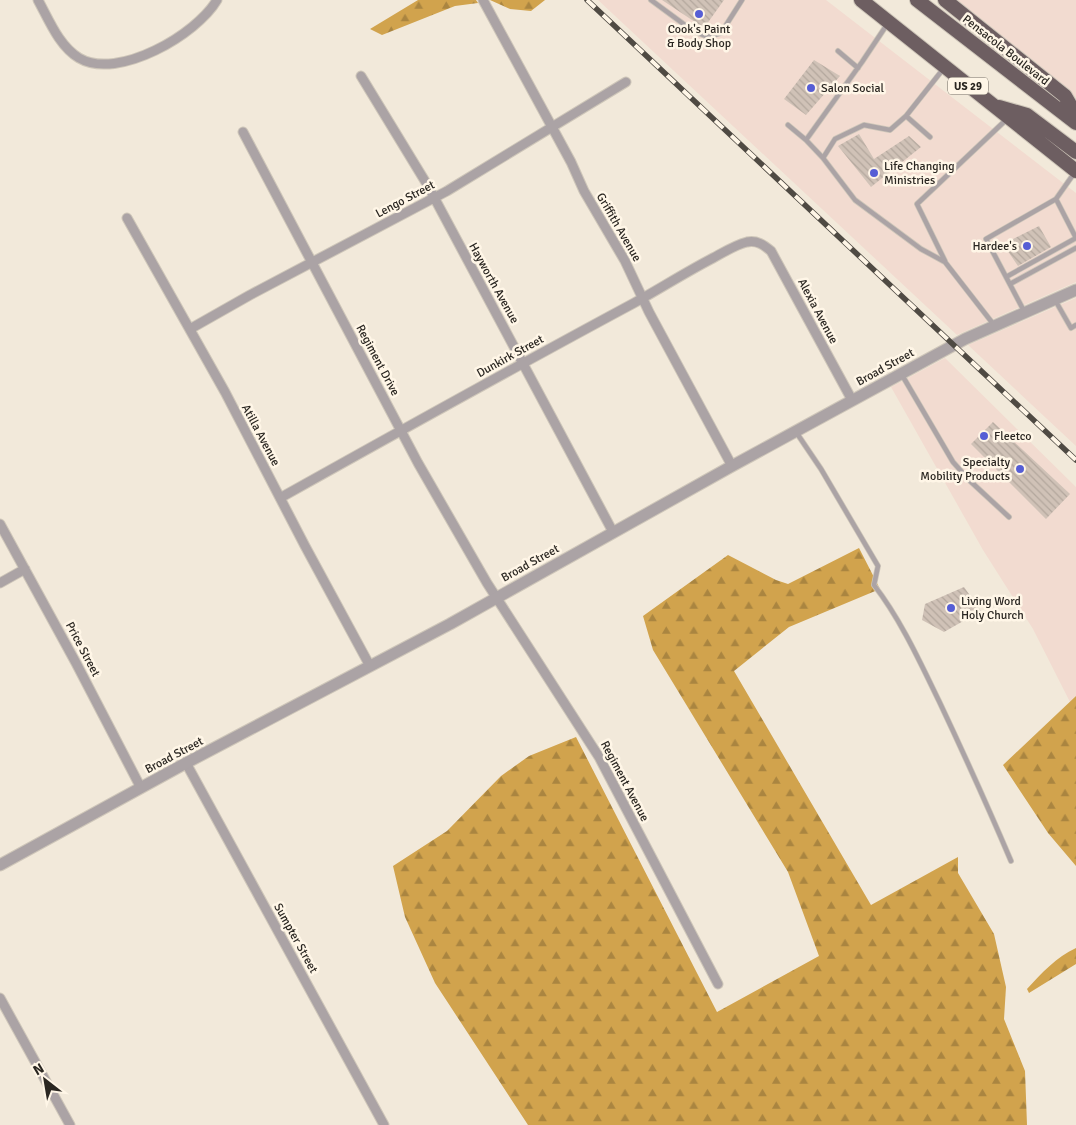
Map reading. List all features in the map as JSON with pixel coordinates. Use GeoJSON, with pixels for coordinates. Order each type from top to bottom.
{"type":"FeatureCollection","features":[{"type":"Feature","properties":{"kind":"highway","name":"US 29"},"geometry":{"type":"LineString","coordinates":[[861,0],[1076,171]]}},
{"type":"Feature","properties":{"kind":"highway","name":"Pensacola Boulevard"},"geometry":{"type":"LineString","coordinates":[[917,0],[1076,123]]}},
{"type":"Feature","properties":{"kind":"highway"},"geometry":{"type":"LineString","coordinates":[[945,0],[1065,96],[1076,115]]}},
{"type":"Feature","properties":{"kind":"highway"},"geometry":{"type":"LineString","coordinates":[[991,105],[1028,115],[1076,152]]}},
{"type":"Feature","properties":{"kind":"street"},"geometry":{"type":"LineString","coordinates":[[38,0],[62,43],[71,52],[86,62],[104,65],[140,57],[160,47],[199,23],[212,10],[217,0]]}},
{"type":"Feature","properties":{"kind":"street","name":"Griffith Avenue"},"geometry":{"type":"LineString","coordinates":[[483,0],[584,191],[625,261],[649,312],[732,466]]}},
{"type":"Feature","properties":{"kind":"street","name":"Hayworth Avenue"},"geometry":{"type":"LineString","coordinates":[[361,76],[433,197],[613,532]]}},
{"type":"Feature","properties":{"kind":"street","name":"Lengo Street"},"geometry":{"type":"LineString","coordinates":[[190,329],[250,295],[447,191],[626,82]]}},
{"type":"Feature","properties":{"kind":"street","name":"Regiment Drive"},"geometry":{"type":"LineString","coordinates":[[243,132],[418,463],[497,598]]}},
{"type":"Feature","properties":{"kind":"street","name":"Atilla Avenue"},"geometry":{"type":"LineString","coordinates":[[127,218],[190,329],[370,666]]}},
{"type":"Feature","properties":{"kind":"street","name":"Dunkirk Street"},"geometry":{"type":"LineString","coordinates":[[280,498],[734,246],[754,242]]}},
{"type":"Feature","properties":{"kind":"street","name":"Alexia Avenue"},"geometry":{"type":"LineString","coordinates":[[754,242],[764,245],[771,251],[852,400]]}},
{"type":"Feature","properties":{"kind":"street","name":"Broad Street"},"geometry":{"type":"LineString","coordinates":[[0,865],[497,598],[732,466],[965,339],[1076,290]]}},
{"type":"Feature","properties":{"kind":"street","name":"Price Street"},"geometry":{"type":"LineString","coordinates":[[0,524],[141,788]]}},
{"type":"Feature","properties":{"kind":"street"},"geometry":{"type":"LineString","coordinates":[[0,583],[25,569]]}},
{"type":"Feature","properties":{"kind":"street","name":"Regiment Avenue"},"geometry":{"type":"LineString","coordinates":[[497,598],[599,756],[718,984]]}},
{"type":"Feature","properties":{"kind":"street","name":"Sumpter Street"},"geometry":{"type":"LineString","coordinates":[[186,764],[384,1125]]}},
{"type":"Feature","properties":{"kind":"street"},"geometry":{"type":"LineString","coordinates":[[0,998],[70,1125]]}},
{"type":"Feature","properties":{"kind":"lane"},"geometry":{"type":"LineString","coordinates":[[652,0],[693,31],[708,37],[721,33],[742,0]]}},
{"type":"Feature","properties":{"kind":"lane"},"geometry":{"type":"LineString","coordinates":[[806,140],[889,22]]}},
{"type":"Feature","properties":{"kind":"lane"},"geometry":{"type":"LineString","coordinates":[[838,51],[858,68]]}},
{"type":"Feature","properties":{"kind":"lane"},"geometry":{"type":"LineString","coordinates":[[823,158],[835,139],[864,125],[890,130],[906,116],[945,67]]}},
{"type":"Feature","properties":{"kind":"lane"},"geometry":{"type":"LineString","coordinates":[[906,116],[930,137]]}},
{"type":"Feature","properties":{"kind":"lane"},"geometry":{"type":"LineString","coordinates":[[994,325],[945,262],[917,204],[1008,118]]}},
{"type":"Feature","properties":{"kind":"lane"},"geometry":{"type":"LineString","coordinates":[[788,125],[823,158],[856,200],[921,249],[945,262]]}},
{"type":"Feature","properties":{"kind":"lane"},"geometry":{"type":"LineString","coordinates":[[1025,312],[986,238],[1056,199],[1076,171]]}},
{"type":"Feature","properties":{"kind":"lane"},"geometry":{"type":"LineString","coordinates":[[1006,276],[1075,235],[1056,199]]}},
{"type":"Feature","properties":{"kind":"lane"},"geometry":{"type":"LineString","coordinates":[[1010,284],[1076,248]]}},
{"type":"Feature","properties":{"kind":"lane"},"geometry":{"type":"LineString","coordinates":[[1055,300],[1071,328],[1076,325]]}},
{"type":"Feature","properties":{"kind":"lane"},"geometry":{"type":"LineString","coordinates":[[901,374],[953,462],[1009,518]]}},
{"type":"Feature","properties":{"kind":"lane"},"geometry":{"type":"LineString","coordinates":[[796,431],[821,469],[878,566],[874,585],[888,603],[920,663],[978,785],[1011,861]]}},
{"type":"Feature","properties":{"kind":"shaded area"},"geometry":{"type":"Polygon","coordinates":[[[598,0],[826,0],[1076,193],[1076,282],[957,335],[598,0]]]}},
{"type":"Feature","properties":{"kind":"shaded area"},"geometry":{"type":"Polygon","coordinates":[[[953,0],[1076,0],[1076,99],[953,0]]]}},
{"type":"Feature","properties":{"kind":"shaded area"},"geometry":{"type":"Polygon","coordinates":[[[1076,298],[1076,446],[968,345],[1076,298]]]}},
{"type":"Feature","properties":{"kind":"shaded area"},"geometry":{"type":"Polygon","coordinates":[[[945,358],[1076,487],[1076,696],[1070,702],[1033,629],[983,550],[891,387],[945,358]]]}},
{"type":"Feature","properties":{"kind":"green space"},"geometry":{"type":"Polygon","coordinates":[[[418,0],[476,0],[478,3],[455,6],[382,35],[370,29],[418,0]]]}},
{"type":"Feature","properties":{"kind":"green space"},"geometry":{"type":"Polygon","coordinates":[[[490,0],[545,0],[531,11],[510,9],[490,0]]]}},
{"type":"Feature","properties":{"kind":"green space"},"geometry":{"type":"Polygon","coordinates":[[[859,548],[880,589],[789,627],[734,671],[871,905],[958,857],[958,873],[994,934],[1006,987],[1004,1019],[1025,1071],[1027,1125],[528,1125],[435,983],[405,917],[393,866],[447,831],[501,776],[529,756],[576,737],[717,1012],[819,956],[788,872],[653,650],[643,616],[728,555],[776,580],[788,584],[859,548]]]}},
{"type":"Feature","properties":{"kind":"green space"},"geometry":{"type":"Polygon","coordinates":[[[1076,696],[1076,866],[1048,833],[1003,765],[1076,696]]]}},
{"type":"Feature","properties":{"kind":"green space"},"geometry":{"type":"Polygon","coordinates":[[[1076,948],[1076,964],[1029,993],[1027,989],[1044,971],[1062,956],[1076,948]]]}},
{"type":"Feature","properties":{"kind":"building","name":"Cook's Paint & Body Shop"},"geometry":{"type":"Polygon","coordinates":[[[662,0],[724,0],[704,28],[662,0]]]}},
{"type":"Feature","properties":{"kind":"building","name":"Salon Social"},"geometry":{"type":"Polygon","coordinates":[[[814,60],[840,76],[806,115],[784,99],[814,60]]]}},
{"type":"Feature","properties":{"kind":"building","name":"Life Changing Ministries"},"geometry":{"type":"Polygon","coordinates":[[[859,134],[874,159],[909,136],[921,147],[871,187],[838,146],[859,134]]]}},
{"type":"Feature","properties":{"kind":"building","name":"Hardee's"},"geometry":{"type":"Polygon","coordinates":[[[1039,226],[1051,247],[1018,266],[1003,244],[1039,226]]]}},
{"type":"Feature","properties":{"kind":"building","name":"Specialty Mobility Products"},"geometry":{"type":"Polygon","coordinates":[[[993,422],[1070,494],[1046,519],[971,444],[993,422]]]}},
{"type":"Feature","properties":{"kind":"building","name":"Living Word Holy Church"},"geometry":{"type":"Polygon","coordinates":[[[964,587],[981,611],[944,632],[922,620],[925,604],[964,587]]]}},
{"type":"Feature","properties":{"kind":"railway"},"geometry":{"type":"LineString","coordinates":[[587,0],[1076,460]]}},
{"type":"Feature","properties":{"kind":"place","name":"Cook's Paint & Body Shop"},"geometry":{"type":"Point","coordinates":[699,14]}},
{"type":"Feature","properties":{"kind":"place","name":"Salon Social"},"geometry":{"type":"Point","coordinates":[811,88]}},
{"type":"Feature","properties":{"kind":"place","name":"Life Changing Ministries"},"geometry":{"type":"Point","coordinates":[874,173]}},
{"type":"Feature","properties":{"kind":"place","name":"Hardee's"},"geometry":{"type":"Point","coordinates":[1027,246]}},
{"type":"Feature","properties":{"kind":"place","name":"Fleetco"},"geometry":{"type":"Point","coordinates":[984,436]}},
{"type":"Feature","properties":{"kind":"place","name":"Specialty Mobility Products"},"geometry":{"type":"Point","coordinates":[1020,469]}},
{"type":"Feature","properties":{"kind":"place","name":"Living Word Holy Church"},"geometry":{"type":"Point","coordinates":[951,608]}}]}
